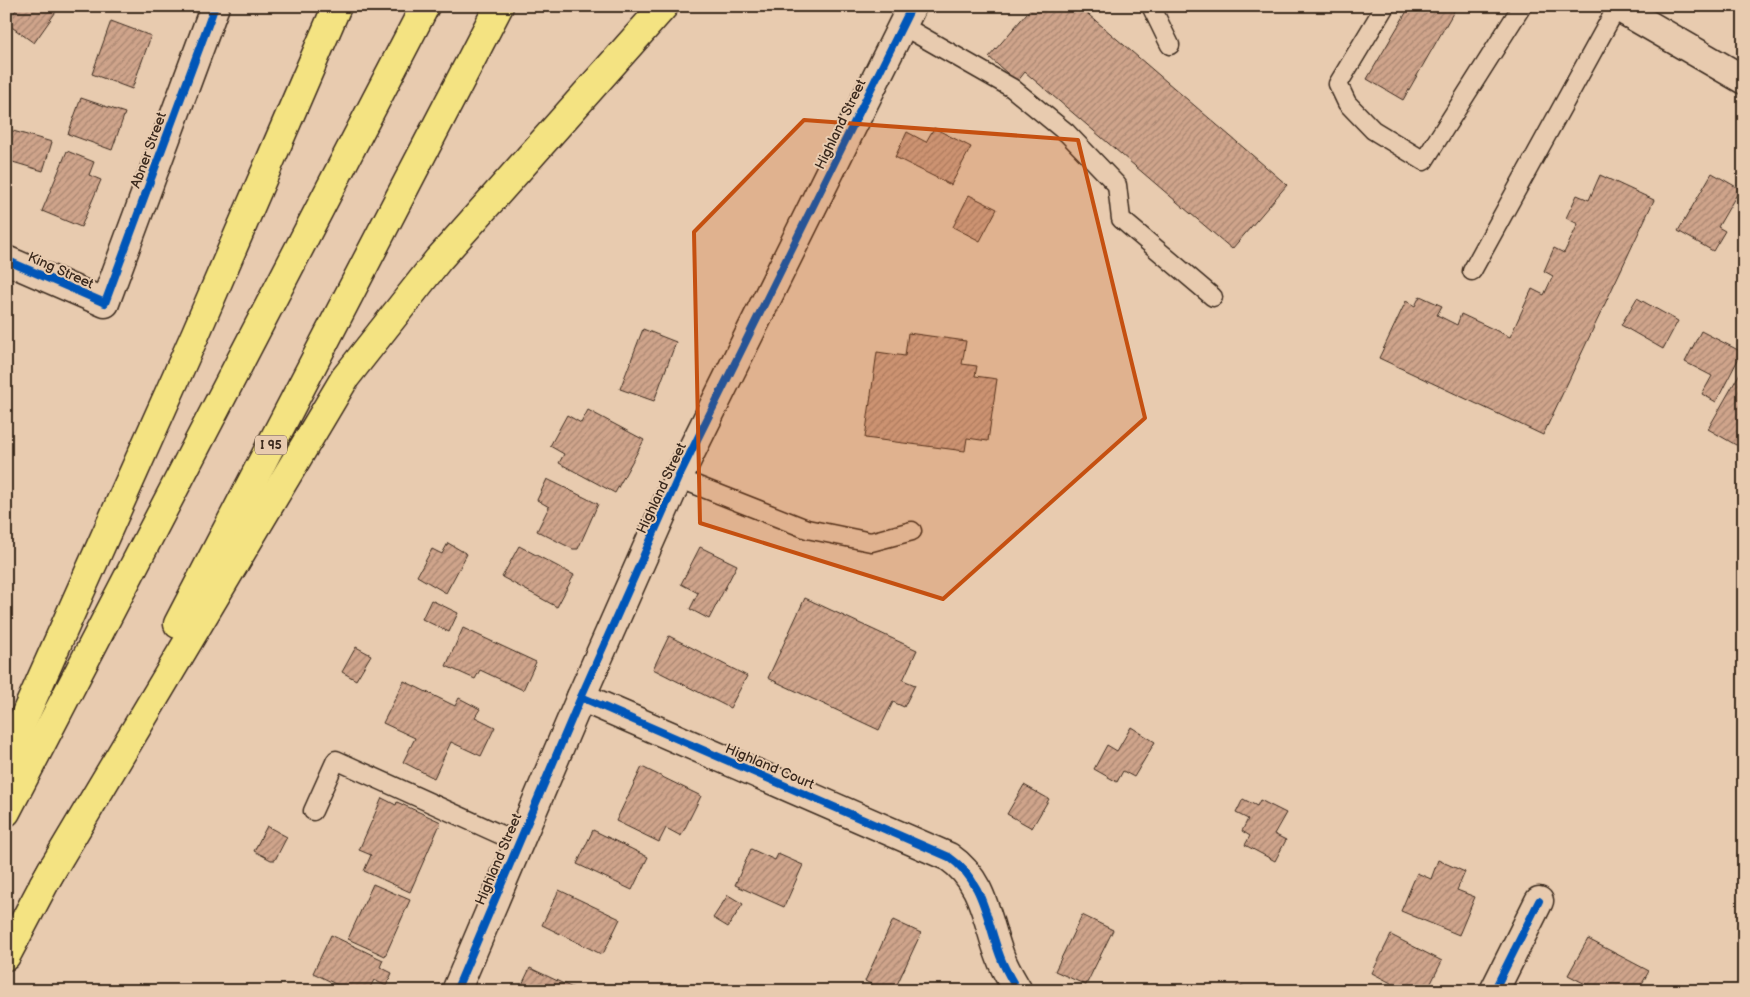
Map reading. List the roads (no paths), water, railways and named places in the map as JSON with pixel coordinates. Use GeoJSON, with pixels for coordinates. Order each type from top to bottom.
{"type":"FeatureCollection","features":[{"type":"Feature","properties":{"kind":"highway"},"geometry":{"type":"LineString","coordinates":[[6,758],[195,335],[337,6]]}},
{"type":"Feature","properties":{"kind":"highway"},"geometry":{"type":"LineString","coordinates":[[6,812],[425,6]]}},
{"type":"Feature","properties":{"kind":"highway","name":"I 95"},"geometry":{"type":"LineString","coordinates":[[6,956],[499,6]]}},
{"type":"Feature","properties":{"kind":"highway"},"geometry":{"type":"LineString","coordinates":[[43,885],[345,378],[438,260],[664,6]]}},
{"type":"Feature","properties":{"kind":"street"},"geometry":{"type":"LineString","coordinates":[[1616,7],[1744,80]]}},
{"type":"Feature","properties":{"kind":"street","name":"Abner Street"},"geometry":{"type":"LineString","coordinates":[[105,303],[209,9]]}},
{"type":"Feature","properties":{"kind":"street","name":"Highland Street"},"geometry":{"type":"LineString","coordinates":[[456,991],[581,697],[678,478],[908,16]]}},
{"type":"Feature","properties":{"kind":"street","name":"King Street"},"geometry":{"type":"LineString","coordinates":[[6,260],[105,303]]}},
{"type":"Feature","properties":{"kind":"street","name":"Highland Court"},"geometry":{"type":"LineString","coordinates":[[581,697],[949,857],[966,871],[979,892],[1000,958],[1018,991]]}},
{"type":"Feature","properties":{"kind":"street"},"geometry":{"type":"LineString","coordinates":[[1494,991],[1539,900]]}},
{"type":"Feature","properties":{"kind":"lane"},"geometry":{"type":"LineString","coordinates":[[1151,6],[1170,45]]}},
{"type":"Feature","properties":{"kind":"lane"},"geometry":{"type":"LineString","coordinates":[[1385,6],[1338,84],[1347,103],[1373,130],[1424,161],[1522,6]]}},
{"type":"Feature","properties":{"kind":"lane"},"geometry":{"type":"LineString","coordinates":[[1472,271],[1616,7]]}},
{"type":"Feature","properties":{"kind":"lane"},"geometry":{"type":"LineString","coordinates":[[908,16],[1012,88],[1067,132],[1117,185],[1120,219],[1213,297]]}},
{"type":"Feature","properties":{"kind":"lane"},"geometry":{"type":"LineString","coordinates":[[678,478],[807,530],[871,542],[912,531]]}},
{"type":"Feature","properties":{"kind":"lane"},"geometry":{"type":"LineString","coordinates":[[313,810],[336,760],[519,843]]}}]}
